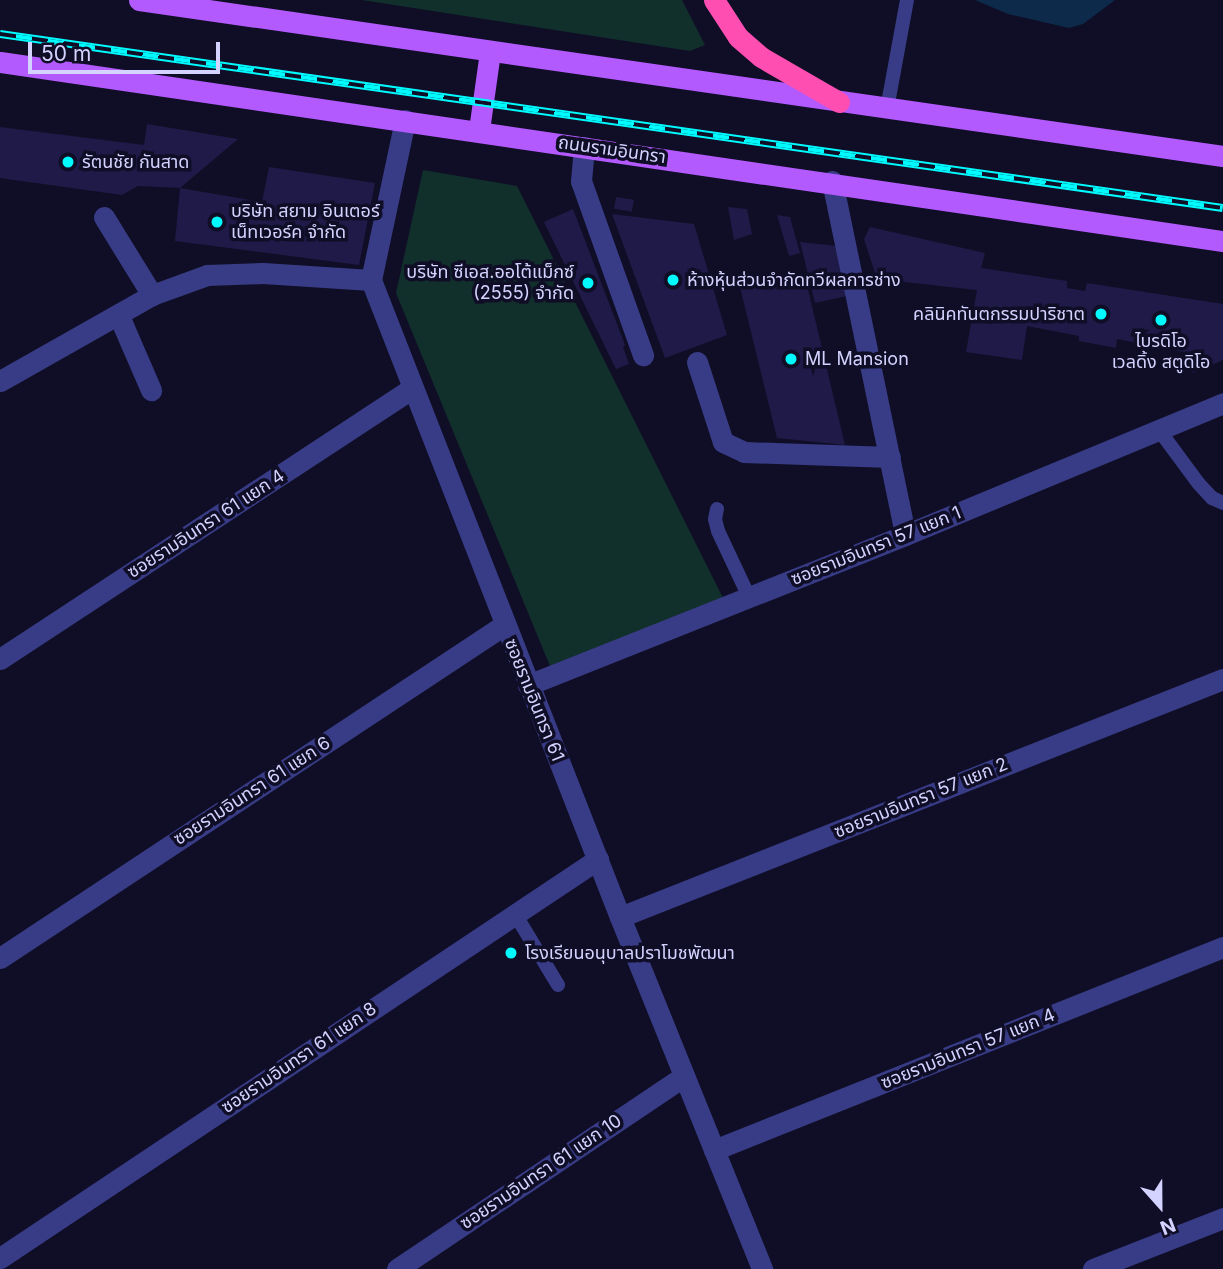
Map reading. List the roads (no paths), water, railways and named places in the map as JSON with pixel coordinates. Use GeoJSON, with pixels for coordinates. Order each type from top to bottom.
{"type":"FeatureCollection","features":[{"type":"Feature","properties":{"kind":"highway"},"geometry":{"type":"LineString","coordinates":[[714,0],[738,37],[761,57],[839,102]]}},
{"type":"Feature","properties":{"kind":"main road"},"geometry":{"type":"LineString","coordinates":[[139,0],[1223,156]]}},
{"type":"Feature","properties":{"kind":"main road"},"geometry":{"type":"LineString","coordinates":[[479,131],[490,52]]}},
{"type":"Feature","properties":{"kind":"main road","name":"ถนนรามอินทรา"},"geometry":{"type":"LineString","coordinates":[[0,62],[1223,240]]}},
{"type":"Feature","properties":{"kind":"street"},"geometry":{"type":"LineString","coordinates":[[0,381],[152,295],[208,275],[263,273],[371,280],[405,120]]}},
{"type":"Feature","properties":{"kind":"street"},"geometry":{"type":"LineString","coordinates":[[584,147],[580,181],[643,355]]}},
{"type":"Feature","properties":{"kind":"street"},"geometry":{"type":"LineString","coordinates":[[832,181],[905,535]]}},
{"type":"Feature","properties":{"kind":"street"},"geometry":{"type":"LineString","coordinates":[[104,218],[152,295]]}},
{"type":"Feature","properties":{"kind":"street","name":"ซอยรามอินทรา 61"},"geometry":{"type":"LineString","coordinates":[[371,280],[504,625],[762,1269]]}},
{"type":"Feature","properties":{"kind":"street"},"geometry":{"type":"LineString","coordinates":[[119,316],[151,390]]}},
{"type":"Feature","properties":{"kind":"street"},"geometry":{"type":"LineString","coordinates":[[696,362],[723,442],[744,452],[890,457]]}},
{"type":"Feature","properties":{"kind":"street","name":"ซอยรามอินทรา 61 แยก 4"},"geometry":{"type":"LineString","coordinates":[[0,659],[411,389]]}},
{"type":"Feature","properties":{"kind":"street","name":"ซอยรามอินทรา 57 แยก 1"},"geometry":{"type":"LineString","coordinates":[[528,685],[905,535],[1223,403]]}},
{"type":"Feature","properties":{"kind":"street","name":"ซอยรามอินทรา 61 แยก 6"},"geometry":{"type":"LineString","coordinates":[[0,958],[504,625]]}},
{"type":"Feature","properties":{"kind":"street","name":"ซอยรามอินทรา 57 แยก 2"},"geometry":{"type":"LineString","coordinates":[[620,917],[1223,679]]}},
{"type":"Feature","properties":{"kind":"street","name":"ซอยรามอินทรา 61 แยก 8"},"geometry":{"type":"LineString","coordinates":[[0,1258],[598,859]]}},
{"type":"Feature","properties":{"kind":"street","name":"ซอยรามอินทรา 57 แยก 4"},"geometry":{"type":"LineString","coordinates":[[714,1150],[1223,947]]}},
{"type":"Feature","properties":{"kind":"street","name":"ซอยรามอินทรา 61 แยก 10"},"geometry":{"type":"LineString","coordinates":[[397,1269],[684,1076]]}},
{"type":"Feature","properties":{"kind":"street"},"geometry":{"type":"LineString","coordinates":[[1093,1269],[1223,1218]]}},
{"type":"Feature","properties":{"kind":"lane"},"geometry":{"type":"LineString","coordinates":[[887,109],[907,0]]}},
{"type":"Feature","properties":{"kind":"lane"},"geometry":{"type":"LineString","coordinates":[[1159,430],[1199,484],[1212,498],[1223,503]]}},
{"type":"Feature","properties":{"kind":"lane"},"geometry":{"type":"LineString","coordinates":[[718,509],[715,519],[718,531],[749,597]]}},
{"type":"Feature","properties":{"kind":"lane"},"geometry":{"type":"LineString","coordinates":[[514,914],[558,985]]}},
{"type":"Feature","properties":{"kind":"water"},"geometry":{"type":"Polygon","coordinates":[[[975,0],[1115,0],[1083,24],[1069,28],[1008,14],[975,0]]]}},
{"type":"Feature","properties":{"kind":"railway"},"geometry":{"type":"LineString","coordinates":[[0,34],[1223,208]]}},
{"type":"Feature","properties":{"kind":"place","name":"รัตนชัย กันสาด"},"geometry":{"type":"Point","coordinates":[68,162]}},
{"type":"Feature","properties":{"kind":"place","name":"บริษัท สยาม อินเตอร์ เน็ทเวอร์ค จำกัด"},"geometry":{"type":"Point","coordinates":[217,222]}},
{"type":"Feature","properties":{"kind":"place","name":"ห้างหุ้นส่วนจำกัดทวีผลการช่าง"},"geometry":{"type":"Point","coordinates":[673,280]}},
{"type":"Feature","properties":{"kind":"place","name":"บริษัท ซีเอส.ออโต้แม็กซ์ (2555) จำกัด"},"geometry":{"type":"Point","coordinates":[588,283]}},
{"type":"Feature","properties":{"kind":"place","name":"คลินิคทันตกรรมปาริชาต"},"geometry":{"type":"Point","coordinates":[1101,314]}},
{"type":"Feature","properties":{"kind":"place","name":"ไบรดิโอ เวลดิ้ง สตูดิโอ"},"geometry":{"type":"Point","coordinates":[1161,320]}},
{"type":"Feature","properties":{"kind":"place","name":"ML Mansion"},"geometry":{"type":"Point","coordinates":[791,359]}},
{"type":"Feature","properties":{"kind":"place","name":"โรงเรียนอนุบาลปราโมชพัฒนา"},"geometry":{"type":"Point","coordinates":[511,953]}}]}
